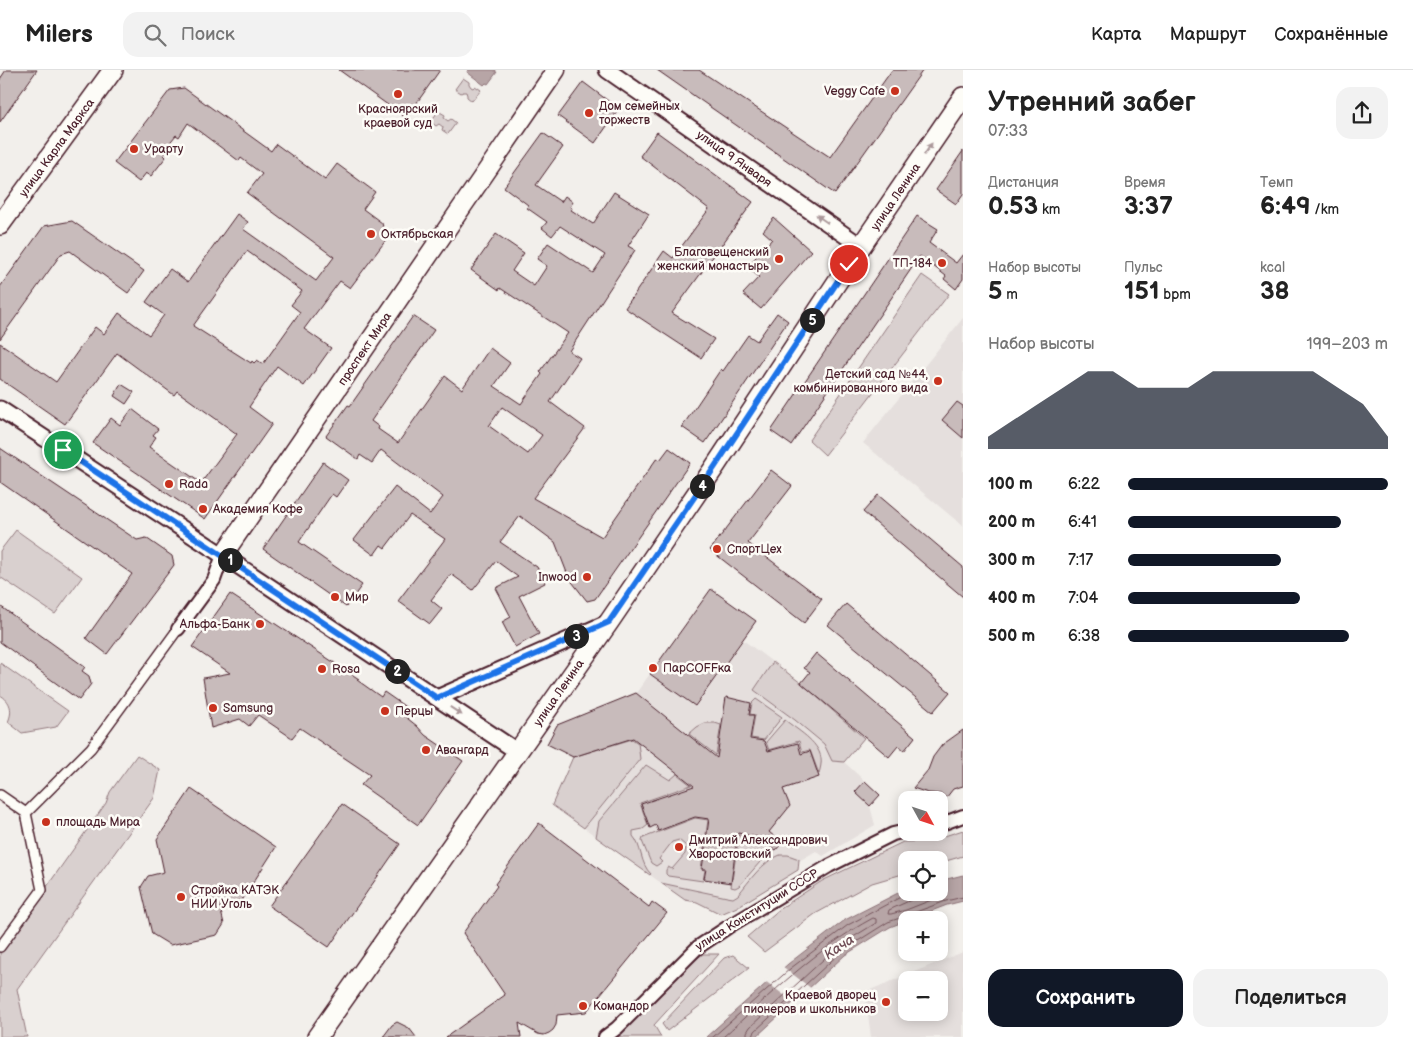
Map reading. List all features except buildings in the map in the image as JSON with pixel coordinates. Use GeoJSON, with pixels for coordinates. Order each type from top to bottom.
{"type":"FeatureCollection","features":[{"type":"Feature","properties":{"kind":"main road","name":"улица Карла Маркса"},"geometry":{"type":"LineString","coordinates":[[0,225],[113,70]]}},
{"type":"Feature","properties":{"kind":"main road","name":"проспект Мира"},"geometry":{"type":"LineString","coordinates":[[223,555],[556,70]]}},
{"type":"Feature","properties":{"kind":"main road","name":"улица Ленина"},"geometry":{"type":"LineString","coordinates":[[317,1037],[609,622],[963,97]]}},
{"type":"Feature","properties":{"kind":"street","name":"улица 9 Января"},"geometry":{"type":"LineString","coordinates":[[607,70],[862,247]]}},
{"type":"Feature","properties":{"kind":"street"},"geometry":{"type":"LineString","coordinates":[[0,409],[518,752]]}},
{"type":"Feature","properties":{"kind":"street","name":"проспект Мира"},"geometry":{"type":"LineString","coordinates":[[178,629],[214,580],[223,555]]}},
{"type":"Feature","properties":{"kind":"street"},"geometry":{"type":"LineString","coordinates":[[437,698],[609,622]]}},
{"type":"Feature","properties":{"kind":"street"},"geometry":{"type":"LineString","coordinates":[[26,813],[90,748],[178,629]]}},
{"type":"Feature","properties":{"kind":"street"},"geometry":{"type":"LineString","coordinates":[[0,795],[26,813],[42,890],[0,947]]}},
{"type":"Feature","properties":{"kind":"street"},"geometry":{"type":"LineString","coordinates":[[948,822],[963,816]]}},
{"type":"Feature","properties":{"kind":"street","name":"улица Конституции СССР"},"geometry":{"type":"LineString","coordinates":[[605,1037],[617,1028],[698,946],[829,866],[898,833]]}},
{"type":"Feature","properties":{"kind":"shaded area"},"geometry":{"type":"Polygon","coordinates":[[[463,78],[469,82],[471,87],[475,86],[481,90],[472,101],[467,97],[466,92],[461,93],[455,89],[463,78]]]}},
{"type":"Feature","properties":{"kind":"shaded area"},"geometry":{"type":"Polygon","coordinates":[[[438,111],[445,115],[444,118],[448,121],[451,119],[456,123],[448,134],[442,130],[443,127],[439,124],[436,126],[431,122],[438,111]]]}},
{"type":"Feature","properties":{"kind":"shaded area"},"geometry":{"type":"Polygon","coordinates":[[[922,275],[949,294],[825,455],[809,440],[922,275]]]}},
{"type":"Feature","properties":{"kind":"shaded area","name":"Детский сад №44, комбинированного вида"},"geometry":{"type":"Polygon","coordinates":[[[963,318],[963,526],[863,443],[963,318]]]}},
{"type":"Feature","properties":{"kind":"shaded area"},"geometry":{"type":"Polygon","coordinates":[[[16,530],[82,577],[55,614],[0,577],[0,551],[16,530]]]}},
{"type":"Feature","properties":{"kind":"shaded area"},"geometry":{"type":"Polygon","coordinates":[[[743,640],[801,683],[864,738],[844,762],[880,795],[870,806],[875,825],[823,856],[816,851],[799,861],[798,870],[737,907],[721,914],[697,902],[685,900],[552,805],[572,758],[547,744],[557,725],[636,693],[650,674],[696,706],[743,640]]]}},
{"type":"Feature","properties":{"kind":"shaded area"},"geometry":{"type":"Polygon","coordinates":[[[773,662],[801,683],[864,738],[844,762],[832,761],[824,744],[754,690],[773,662]]]}},
{"type":"Feature","properties":{"kind":"shaded area"},"geometry":{"type":"Polygon","coordinates":[[[0,663],[68,711],[56,727],[22,733],[8,722],[10,714],[9,703],[0,695],[0,663]]]}},
{"type":"Feature","properties":{"kind":"shaded area"},"geometry":{"type":"Polygon","coordinates":[[[756,699],[782,717],[764,740],[751,738],[755,715],[750,714],[752,703],[756,699]]]}},
{"type":"Feature","properties":{"kind":"shaded area"},"geometry":{"type":"Polygon","coordinates":[[[785,720],[816,746],[821,760],[819,774],[810,750],[802,752],[799,741],[769,750],[766,742],[785,720]]]}},
{"type":"Feature","properties":{"kind":"shaded area"},"geometry":{"type":"Polygon","coordinates":[[[705,723],[721,725],[716,755],[689,734],[705,723]]]}},
{"type":"Feature","properties":{"kind":"shaded area"},"geometry":{"type":"Polygon","coordinates":[[[632,739],[638,743],[640,759],[584,828],[552,805],[573,757],[632,739]]]}},
{"type":"Feature","properties":{"kind":"shaded area"},"geometry":{"type":"Polygon","coordinates":[[[137,755],[160,770],[154,798],[17,989],[27,1037],[0,1037],[0,953],[106,803],[110,792],[137,755]]]}},
{"type":"Feature","properties":{"kind":"shaded area"},"geometry":{"type":"Polygon","coordinates":[[[646,765],[670,780],[677,774],[691,785],[640,803],[648,825],[643,829],[633,831],[633,836],[650,875],[596,837],[599,821],[646,765]]]}},
{"type":"Feature","properties":{"kind":"shaded area"},"geometry":{"type":"Polygon","coordinates":[[[695,818],[708,820],[701,869],[705,870],[703,881],[668,876],[666,870],[668,867],[672,869],[685,854],[686,846],[679,840],[672,842],[659,859],[662,862],[656,866],[651,863],[642,841],[643,838],[695,818]]]}},
{"type":"Feature","properties":{"kind":"shaded area"},"geometry":{"type":"Polygon","coordinates":[[[963,830],[963,856],[948,860],[948,851],[898,851],[898,875],[872,883],[815,914],[764,952],[747,937],[781,908],[822,881],[903,842],[948,841],[948,835],[963,830]]]}},
{"type":"Feature","properties":{"kind":"shaded area"},"geometry":{"type":"Polygon","coordinates":[[[739,835],[761,839],[775,851],[760,862],[735,888],[731,887],[739,835]]]}},
{"type":"Feature","properties":{"kind":"shaded area"},"geometry":{"type":"Polygon","coordinates":[[[780,855],[788,855],[799,859],[798,870],[737,907],[721,914],[697,902],[685,900],[661,883],[733,898],[738,895],[762,867],[780,855]]]}},
{"type":"Feature","properties":{"kind":"shaded area","name":"Краевой дворец пионеров и школьников"},"geometry":{"type":"Polygon","coordinates":[[[963,952],[963,1037],[871,1037],[865,992],[898,979],[898,1021],[948,1021],[948,971],[916,971],[941,961],[948,961],[948,958],[963,952]]]}},
{"type":"Feature","properties":{"kind":"shaded area"},"geometry":{"type":"Polygon","coordinates":[[[703,954],[719,954],[654,1025],[661,1037],[618,1037],[689,964],[703,954]]]}},
{"type":"Feature","properties":{"kind":"shaded area"},"geometry":{"type":"Polygon","coordinates":[[[733,955],[749,968],[667,1031],[662,1024],[724,958],[733,955]]]}},
{"type":"Feature","properties":{"kind":"water"},"geometry":{"type":"Polygon","coordinates":[[[468,70],[496,70],[495,72],[497,72],[488,84],[484,85],[467,72],[468,70]]]}},
{"type":"Feature","properties":{"kind":"water","name":"Кача"},"geometry":{"type":"Polygon","coordinates":[[[963,875],[963,901],[931,911],[898,911],[898,924],[845,955],[756,1037],[706,1037],[788,964],[845,920],[898,893],[898,901],[948,901],[948,879],[963,875]]]}},
{"type":"Feature","properties":{"kind":"pier"},"geometry":{"type":"Polygon","coordinates":[[[782,966],[812,989],[796,1004],[765,981],[782,966]]]}},
{"type":"Feature","properties":{"kind":"place","name":"Veggy Cafe"},"geometry":{"type":"Point","coordinates":[895,91]}},
{"type":"Feature","properties":{"kind":"place","name":"Красноярский краевой суд"},"geometry":{"type":"Point","coordinates":[398,94]}},
{"type":"Feature","properties":{"kind":"place","name":"Дом семейных торжеств"},"geometry":{"type":"Point","coordinates":[589,113]}},
{"type":"Feature","properties":{"kind":"place","name":"Урарту"},"geometry":{"type":"Point","coordinates":[134,149]}},
{"type":"Feature","properties":{"kind":"place","name":"Октябрьская"},"geometry":{"type":"Point","coordinates":[371,234]}},
{"type":"Feature","properties":{"kind":"place","name":"Благовещенский женский монастырь"},"geometry":{"type":"Point","coordinates":[779,259]}},
{"type":"Feature","properties":{"kind":"place","name":"ТП-184"},"geometry":{"type":"Point","coordinates":[942,263]}},
{"type":"Feature","properties":{"kind":"place","name":"Детский сад №44, комбинированного вида"},"geometry":{"type":"Point","coordinates":[938,381]}},
{"type":"Feature","properties":{"kind":"place","name":"Rada"},"geometry":{"type":"Point","coordinates":[169,484]}},
{"type":"Feature","properties":{"kind":"place","name":"Академия Кофе"},"geometry":{"type":"Point","coordinates":[203,509]}},
{"type":"Feature","properties":{"kind":"place","name":"СпортЦех"},"geometry":{"type":"Point","coordinates":[717,549]}},
{"type":"Feature","properties":{"kind":"place","name":"Inwood"},"geometry":{"type":"Point","coordinates":[587,577]}},
{"type":"Feature","properties":{"kind":"place","name":"Мир"},"geometry":{"type":"Point","coordinates":[335,597]}},
{"type":"Feature","properties":{"kind":"place","name":"Альфа-Банк"},"geometry":{"type":"Point","coordinates":[260,624]}},
{"type":"Feature","properties":{"kind":"place","name":"ПарCOFFка"},"geometry":{"type":"Point","coordinates":[653,668]}},
{"type":"Feature","properties":{"kind":"place","name":"Rosa"},"geometry":{"type":"Point","coordinates":[322,669]}},
{"type":"Feature","properties":{"kind":"place","name":"Samsung"},"geometry":{"type":"Point","coordinates":[213,708]}},
{"type":"Feature","properties":{"kind":"place","name":"Перцы"},"geometry":{"type":"Point","coordinates":[385,711]}},
{"type":"Feature","properties":{"kind":"place","name":"Авангард"},"geometry":{"type":"Point","coordinates":[426,750]}},
{"type":"Feature","properties":{"kind":"place","name":"площадь Мира"},"geometry":{"type":"Point","coordinates":[46,822]}},
{"type":"Feature","properties":{"kind":"place","name":"Дмитрий Александрович Хворостовский"},"geometry":{"type":"Point","coordinates":[679,847]}},
{"type":"Feature","properties":{"kind":"place","name":"Стройка КАТЭК НИИ Уголь"},"geometry":{"type":"Point","coordinates":[181,897]}},
{"type":"Feature","properties":{"kind":"place","name":"Краевой дворец пионеров и школьников"},"geometry":{"type":"Point","coordinates":[886,1002]}},
{"type":"Feature","properties":{"kind":"place","name":"Командор"},"geometry":{"type":"Point","coordinates":[583,1006]}},
{"type":"Feature","properties":{"kind":"route"},"geometry":{"type":"LineString","coordinates":[[63,450],[437,698],[609,622],[849,264]]}}]}
